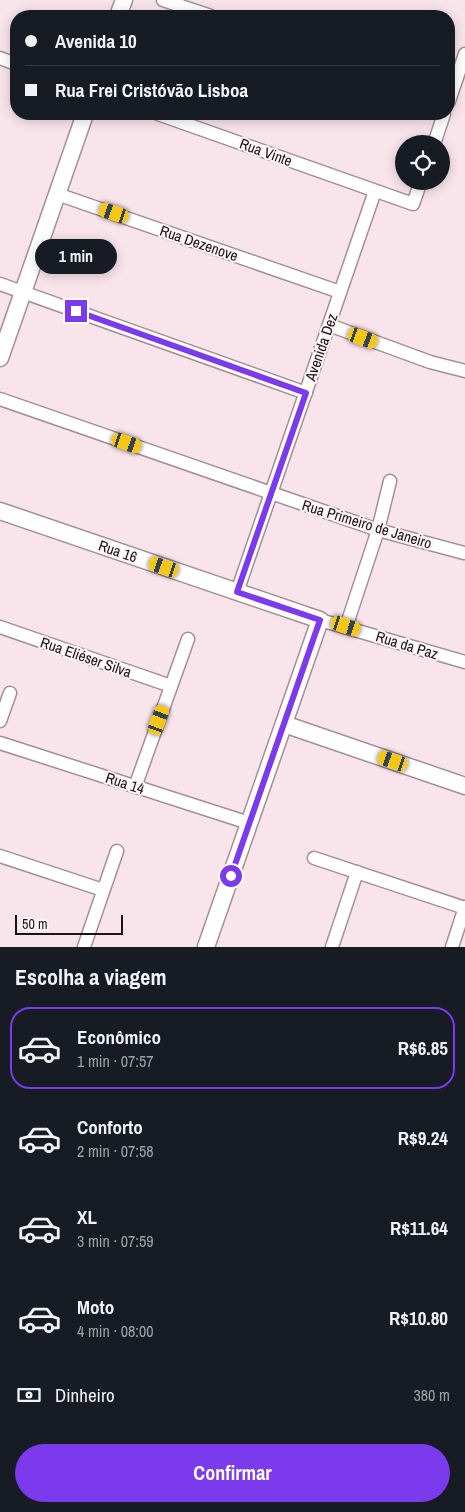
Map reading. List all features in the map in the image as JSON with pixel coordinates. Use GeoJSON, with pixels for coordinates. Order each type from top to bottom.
{"type":"FeatureCollection","features":[{"type":"Feature","properties":{"kind":"street"},"geometry":{"type":"LineString","coordinates":[[163,0],[193,10]]}},
{"type":"Feature","properties":{"kind":"street"},"geometry":{"type":"LineString","coordinates":[[455,82],[465,54]]}},
{"type":"Feature","properties":{"kind":"street"},"geometry":{"type":"LineString","coordinates":[[0,358],[83,120]]}},
{"type":"Feature","properties":{"kind":"street","name":"Rua Vinte"},"geometry":{"type":"LineString","coordinates":[[175,120],[374,191]]}},
{"type":"Feature","properties":{"kind":"street"},"geometry":{"type":"LineString","coordinates":[[437,135],[442,120]]}},
{"type":"Feature","properties":{"kind":"street"},"geometry":{"type":"LineString","coordinates":[[374,191],[413,204],[418,190]]}},
{"type":"Feature","properties":{"kind":"street","name":"Avenida Dez"},"geometry":{"type":"LineString","coordinates":[[237,592],[374,191]]}},
{"type":"Feature","properties":{"kind":"street","name":"Rua Dezenove"},"geometry":{"type":"LineString","coordinates":[[57,194],[340,292]]}},
{"type":"Feature","properties":{"kind":"street"},"geometry":{"type":"LineString","coordinates":[[0,284],[306,393]]}},
{"type":"Feature","properties":{"kind":"street"},"geometry":{"type":"LineString","coordinates":[[329,325],[430,362],[465,371]]}},
{"type":"Feature","properties":{"kind":"street","name":"Rua Primeiro de Janeiro"},"geometry":{"type":"LineString","coordinates":[[0,399],[378,530],[464,552]]}},
{"type":"Feature","properties":{"kind":"street"},"geometry":{"type":"LineString","coordinates":[[346,626],[378,530],[390,481]]}},
{"type":"Feature","properties":{"kind":"street","name":"Rua 16"},"geometry":{"type":"LineString","coordinates":[[0,511],[320,620]]}},
{"type":"Feature","properties":{"kind":"street"},"geometry":{"type":"LineString","coordinates":[[206,947],[320,620]]}},
{"type":"Feature","properties":{"kind":"street","name":"Rua da Paz"},"geometry":{"type":"LineString","coordinates":[[320,620],[465,662]]}},
{"type":"Feature","properties":{"kind":"street","name":"Rua Eliéser Silva"},"geometry":{"type":"LineString","coordinates":[[0,627],[171,686]]}},
{"type":"Feature","properties":{"kind":"street"},"geometry":{"type":"LineString","coordinates":[[135,787],[188,639]]}},
{"type":"Feature","properties":{"kind":"street"},"geometry":{"type":"LineString","coordinates":[[0,722],[10,693]]}},
{"type":"Feature","properties":{"kind":"street"},"geometry":{"type":"LineString","coordinates":[[284,724],[465,786]]}},
{"type":"Feature","properties":{"kind":"street","name":"Rua 14"},"geometry":{"type":"LineString","coordinates":[[0,743],[250,824]]}},
{"type":"Feature","properties":{"kind":"street"},"geometry":{"type":"LineString","coordinates":[[84,947],[117,851]]}},
{"type":"Feature","properties":{"kind":"street"},"geometry":{"type":"LineString","coordinates":[[0,856],[103,890]]}},
{"type":"Feature","properties":{"kind":"street"},"geometry":{"type":"LineString","coordinates":[[314,858],[465,908],[452,947]]}},
{"type":"Feature","properties":{"kind":"street"},"geometry":{"type":"LineString","coordinates":[[332,947],[357,872]]}},
{"type":"Feature","properties":{"kind":"route"},"geometry":{"type":"LineString","coordinates":[[76,311],[306,393],[237,592],[320,620],[231,876]]}}]}
